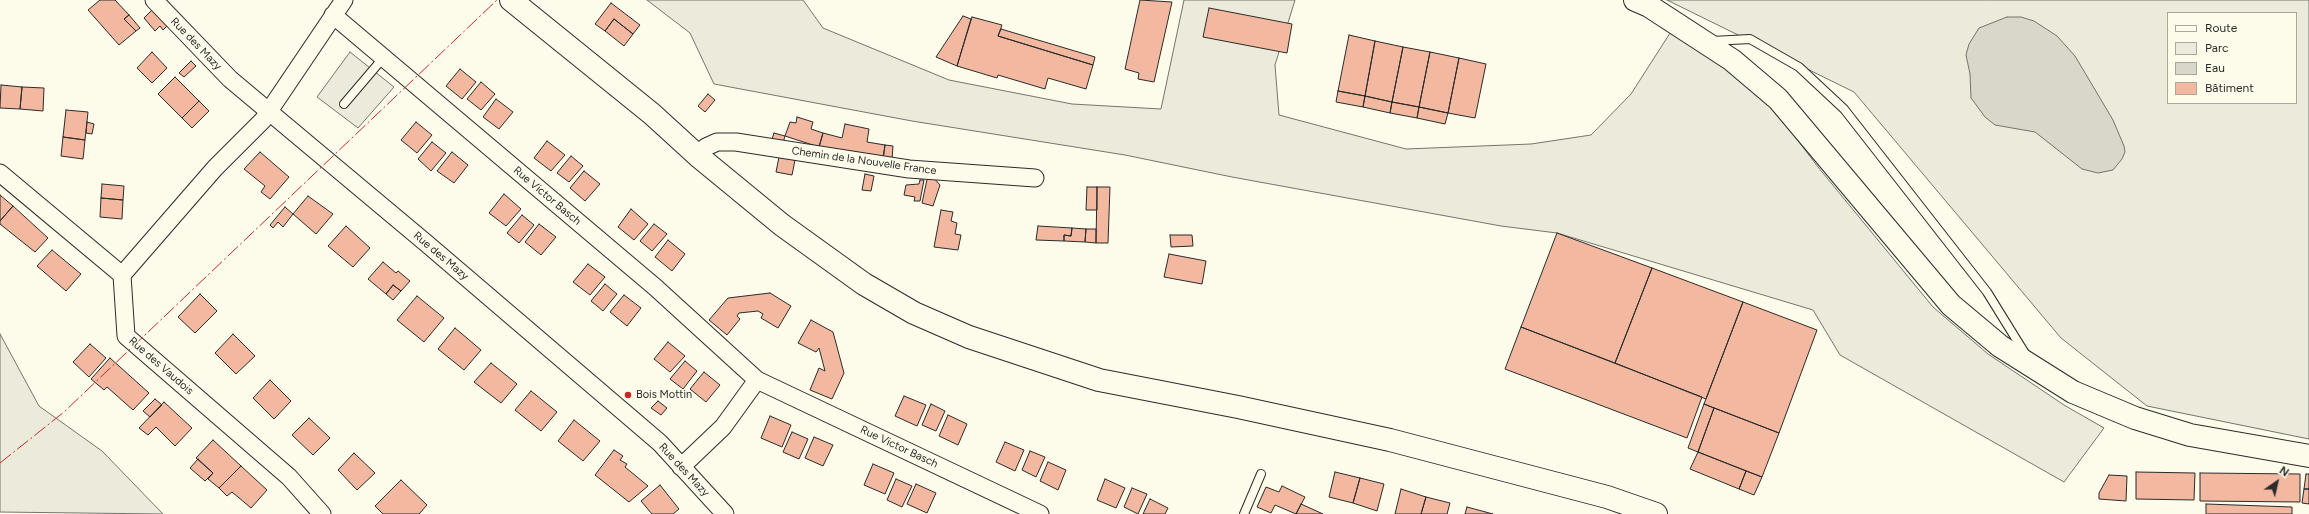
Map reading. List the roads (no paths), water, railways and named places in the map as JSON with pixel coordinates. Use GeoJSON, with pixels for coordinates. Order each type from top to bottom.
{"type":"FeatureCollection","features":[{"type":"Feature","properties":{"kind":"main road"},"geometry":{"type":"LineString","coordinates":[[511,0],[652,114],[698,156],[782,225],[864,284],[914,313],[969,337],[1099,380],[1238,407],[1390,440],[1607,497],[1656,514]]}},
{"type":"Feature","properties":{"kind":"main road"},"geometry":{"type":"LineString","coordinates":[[1635,0],[1649,6],[1732,60],[1778,99],[1951,305],[2000,346],[2073,392],[2135,418],[2190,435],[2309,456]]}},
{"type":"Feature","properties":{"kind":"street","name":"Rue des Mazy"},"geometry":{"type":"LineString","coordinates":[[154,0],[230,79],[267,112],[426,243],[660,443],[725,514]]}},
{"type":"Feature","properties":{"kind":"street"},"geometry":{"type":"LineString","coordinates":[[0,173],[122,275],[215,168],[263,120],[344,0]]}},
{"type":"Feature","properties":{"kind":"street","name":"Rue Victor Basch"},"geometry":{"type":"LineString","coordinates":[[333,15],[655,287],[757,380],[1040,514]]}},
{"type":"Feature","properties":{"kind":"street","name":"Chemin de la Nouvelle France"},"geometry":{"type":"LineString","coordinates":[[698,156],[706,147],[717,142],[736,142],[909,169],[1035,178]]}},
{"type":"Feature","properties":{"kind":"street","name":"Rue des Vaudois"},"geometry":{"type":"LineString","coordinates":[[122,275],[126,336],[289,477],[322,514]]}},
{"type":"Feature","properties":{"kind":"street"},"geometry":{"type":"LineString","coordinates":[[681,466],[723,427],[757,380]]}},
{"type":"Feature","properties":{"kind":"lane"},"geometry":{"type":"LineString","coordinates":[[1703,41],[1750,39],[1799,67],[1844,108],[1987,292],[2034,367]]}},
{"type":"Feature","properties":{"kind":"lane"},"geometry":{"type":"LineString","coordinates":[[344,104],[384,58]]}},
{"type":"Feature","properties":{"kind":"lane"},"geometry":{"type":"LineString","coordinates":[[1244,514],[1261,474]]}},
{"type":"Feature","properties":{"kind":"water"},"geometry":{"type":"Polygon","coordinates":[[[2007,17],[2021,17],[2034,21],[2057,36],[2075,56],[2113,120],[2124,146],[2125,152],[2122,159],[2113,170],[2098,173],[2082,169],[2035,132],[1995,125],[1985,117],[1971,98],[1970,74],[1966,55],[1969,44],[1979,28],[2007,17]]]}},
{"type":"Feature","properties":{"kind":"place","name":"Bois Mottin"},"geometry":{"type":"Point","coordinates":[628,395]}}]}
